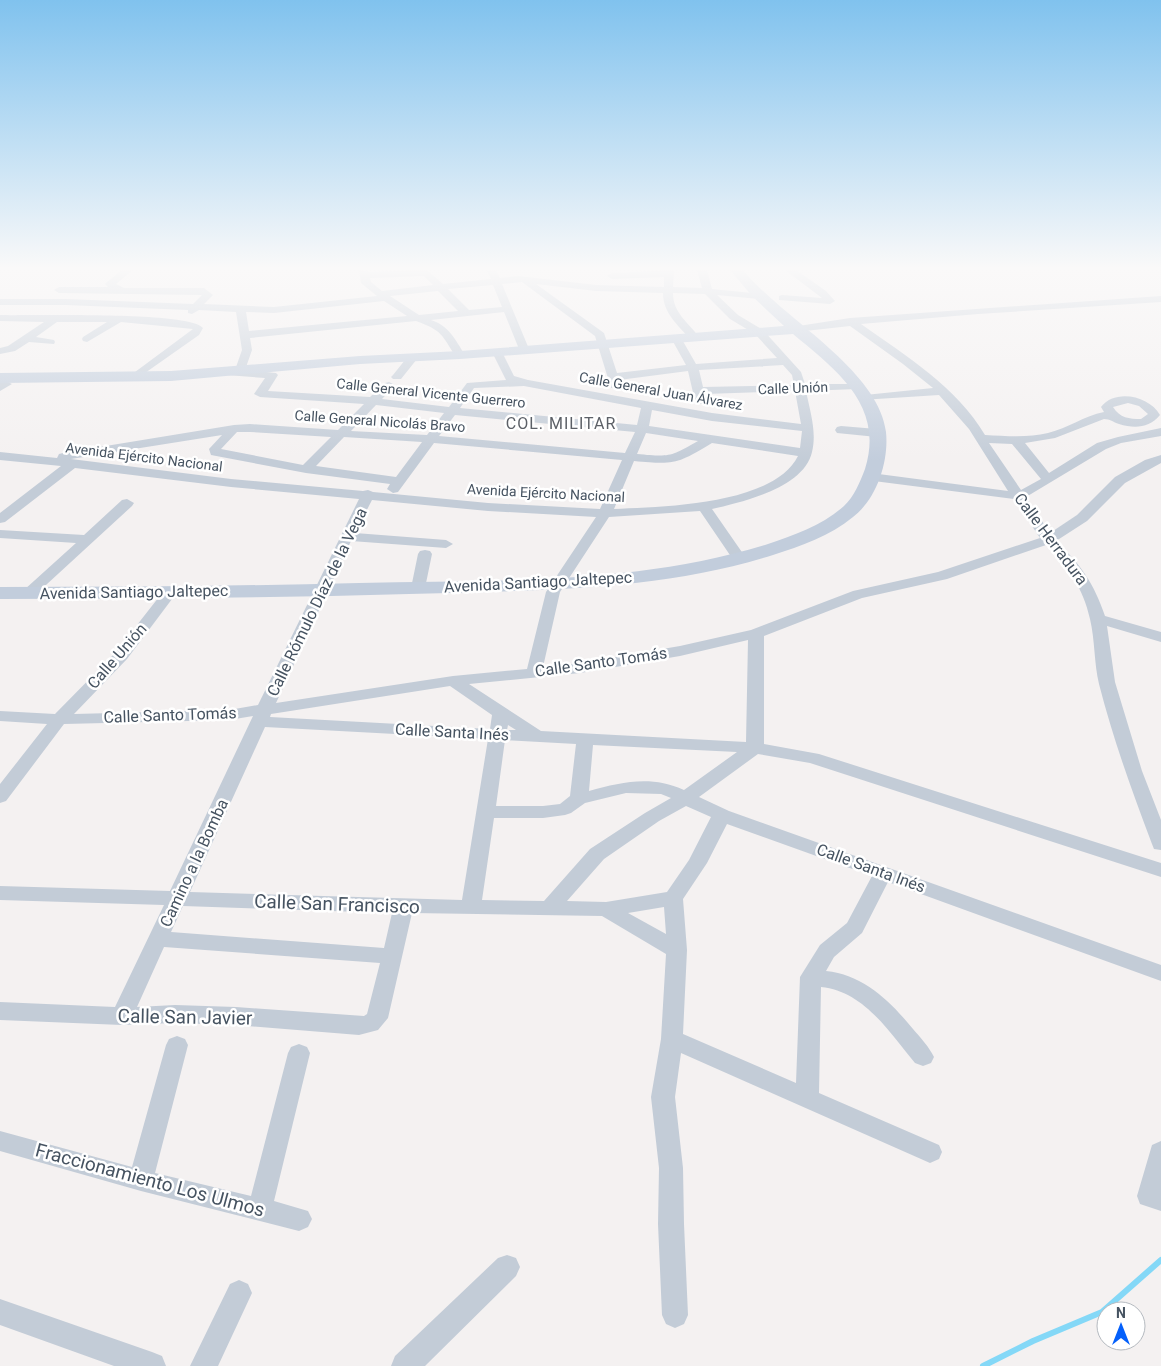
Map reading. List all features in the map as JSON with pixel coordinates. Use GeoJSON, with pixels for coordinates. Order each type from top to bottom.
{"type":"FeatureCollection","features":[{"type":"Feature","properties":{"kind":"street"},"geometry":{"type":"LineString","coordinates":[[4,350],[33,334]]}},
{"type":"Feature","properties":{"kind":"street"},"geometry":{"type":"LineString","coordinates":[[87,339],[95,334]]}},
{"type":"Feature","properties":{"kind":"street"},"geometry":{"type":"LineString","coordinates":[[135,376],[194,334]]}},
{"type":"Feature","properties":{"kind":"street"},"geometry":{"type":"LineString","coordinates":[[240,369],[247,350],[245,336],[268,334]]}},
{"type":"Feature","properties":{"kind":"street"},"geometry":{"type":"LineString","coordinates":[[446,334],[460,355]]}},
{"type":"Feature","properties":{"kind":"street"},"geometry":{"type":"LineString","coordinates":[[518,334],[524,349]]}},
{"type":"Feature","properties":{"kind":"street"},"geometry":{"type":"LineString","coordinates":[[598,334],[604,344],[618,401]]}},
{"type":"Feature","properties":{"kind":"street"},"geometry":{"type":"LineString","coordinates":[[691,334],[694,337]]}},
{"type":"Feature","properties":{"kind":"street"},"geometry":{"type":"LineString","coordinates":[[206,373],[736,334]]}},
{"type":"Feature","properties":{"kind":"street","name":"Avenida Ejército Nacional"},"geometry":{"type":"LineString","coordinates":[[44,460],[231,483],[368,494],[488,507],[605,513],[704,507],[735,500],[762,490],[787,477],[798,467],[806,452],[808,428],[797,374],[761,334]]}},
{"type":"Feature","properties":{"kind":"street","name":"Avenida Santiago Jaltepec"},"geometry":{"type":"LineString","coordinates":[[0,593],[320,591],[558,584],[646,576],[740,558],[796,542],[852,509],[872,477],[877,454],[875,419],[861,392],[835,360],[802,334]]}},
{"type":"Feature","properties":{"kind":"street","name":"Calle Herradura"},"geometry":{"type":"LineString","coordinates":[[866,334],[925,376],[951,399],[982,439],[1048,540],[1073,565],[1088,590],[1098,619],[1107,682],[1133,771],[1161,844]]}},
{"type":"Feature","properties":{"kind":"street"},"geometry":{"type":"LineString","coordinates":[[26,338],[50,342]]}},
{"type":"Feature","properties":{"kind":"street"},"geometry":{"type":"LineString","coordinates":[[676,338],[693,367],[704,414]]}},
{"type":"Feature","properties":{"kind":"street","name":"Calle General Juan Álvarez"},"geometry":{"type":"LineString","coordinates":[[497,352],[510,378],[526,383],[618,401],[648,404],[742,421],[808,428]]}},
{"type":"Feature","properties":{"kind":"street"},"geometry":{"type":"LineString","coordinates":[[306,469],[374,401],[413,357]]}},
{"type":"Feature","properties":{"kind":"street"},"geometry":{"type":"LineString","coordinates":[[612,377],[693,367],[787,362]]}},
{"type":"Feature","properties":{"kind":"street"},"geometry":{"type":"LineString","coordinates":[[2,384],[206,373],[272,375],[260,394]]}},
{"type":"Feature","properties":{"kind":"street"},"geometry":{"type":"LineString","coordinates":[[386,497],[471,385],[526,383]]}},
{"type":"Feature","properties":{"kind":"street","name":"Calle Unión"},"geometry":{"type":"LineString","coordinates":[[699,391],[801,388],[861,392],[942,391]]}},
{"type":"Feature","properties":{"kind":"street","name":"Calle General Vicente Guerrero"},"geometry":{"type":"LineString","coordinates":[[260,394],[374,401],[453,411],[642,429],[806,452]]}},
{"type":"Feature","properties":{"kind":"street"},"geometry":{"type":"LineString","coordinates":[[1118,401],[1141,402],[1148,406],[1154,414],[1150,420],[1144,423],[1120,421],[1111,415],[1108,408],[1111,404],[1118,401]]}},
{"type":"Feature","properties":{"kind":"street"},"geometry":{"type":"LineString","coordinates":[[1148,406],[1161,402]]}},
{"type":"Feature","properties":{"kind":"street"},"geometry":{"type":"LineString","coordinates":[[534,672],[553,592],[605,513],[618,486],[628,457],[642,429],[648,404]]}},
{"type":"Feature","properties":{"kind":"street"},"geometry":{"type":"LineString","coordinates":[[982,439],[1016,440],[1061,433],[1083,421],[1102,415],[1111,415]]}},
{"type":"Feature","properties":{"kind":"street"},"geometry":{"type":"LineString","coordinates":[[1130,423],[1153,450],[1158,460]]}},
{"type":"Feature","properties":{"kind":"street"},"geometry":{"type":"LineString","coordinates":[[234,428],[215,449],[215,452],[306,469],[399,481]]}},
{"type":"Feature","properties":{"kind":"street","name":"Calle General Nicolás Bravo"},"geometry":{"type":"LineString","coordinates":[[44,460],[234,428],[431,439],[628,457],[673,459],[710,439]]}},
{"type":"Feature","properties":{"kind":"street"},"geometry":{"type":"LineString","coordinates":[[841,430],[877,433]]}},
{"type":"Feature","properties":{"kind":"street"},"geometry":{"type":"LineString","coordinates":[[872,477],[1018,496],[1037,488],[1094,450],[1115,440],[1161,432]]}},
{"type":"Feature","properties":{"kind":"street"},"geometry":{"type":"LineString","coordinates":[[1016,440],[1048,480]]}},
{"type":"Feature","properties":{"kind":"street"},"geometry":{"type":"LineString","coordinates":[[0,456],[44,460]]}},
{"type":"Feature","properties":{"kind":"street"},"geometry":{"type":"LineString","coordinates":[[0,469],[44,460]]}},
{"type":"Feature","properties":{"kind":"street","name":"Calle Santo Tomás"},"geometry":{"type":"LineString","coordinates":[[0,716],[59,719],[263,715],[453,681],[580,668],[680,651],[756,634],[858,594],[942,576],[1048,540],[1082,518],[1120,480],[1158,460]]}},
{"type":"Feature","properties":{"kind":"street"},"geometry":{"type":"LineString","coordinates":[[0,519],[73,463]]}},
{"type":"Feature","properties":{"kind":"street","name":"Calle Rómulo Díaz de la Vega"},"geometry":{"type":"LineString","coordinates":[[263,715],[320,591],[368,494]]}},
{"type":"Feature","properties":{"kind":"street"},"geometry":{"type":"LineString","coordinates":[[29,593],[127,503]]}},
{"type":"Feature","properties":{"kind":"street"},"geometry":{"type":"LineString","coordinates":[[704,507],[740,558]]}},
{"type":"Feature","properties":{"kind":"street"},"geometry":{"type":"LineString","coordinates":[[0,534],[86,539]]}},
{"type":"Feature","properties":{"kind":"street"},"geometry":{"type":"LineString","coordinates":[[347,537],[446,544]]}},
{"type":"Feature","properties":{"kind":"street"},"geometry":{"type":"LineString","coordinates":[[418,588],[425,554]]}},
{"type":"Feature","properties":{"kind":"street","name":"Calle Unión"},"geometry":{"type":"LineString","coordinates":[[0,797],[59,719],[121,656],[171,591]]}},
{"type":"Feature","properties":{"kind":"street"},"geometry":{"type":"LineString","coordinates":[[1098,619],[1161,637]]}},
{"type":"Feature","properties":{"kind":"street"},"geometry":{"type":"LineString","coordinates":[[550,906],[596,854],[652,817],[684,799],[755,748],[756,634]]}},
{"type":"Feature","properties":{"kind":"street"},"geometry":{"type":"LineString","coordinates":[[453,681],[536,736]]}},
{"type":"Feature","properties":{"kind":"street"},"geometry":{"type":"LineString","coordinates":[[471,908],[501,713]]}},
{"type":"Feature","properties":{"kind":"street","name":"Calle Santa Inés"},"geometry":{"type":"LineString","coordinates":[[263,715],[498,734],[755,748],[813,758],[1161,870]]}},
{"type":"Feature","properties":{"kind":"street","name":"Camino a la Bomba"},"geometry":{"type":"LineString","coordinates":[[122,1016],[263,715]]}},
{"type":"Feature","properties":{"kind":"street"},"geometry":{"type":"LineString","coordinates":[[579,799],[585,739]]}},
{"type":"Feature","properties":{"kind":"street","name":"Calle Santa Inés"},"geometry":{"type":"LineString","coordinates":[[486,812],[543,812],[565,809],[579,799],[626,787],[664,788],[722,816],[884,872],[1161,973]]}},
{"type":"Feature","properties":{"kind":"street"},"geometry":{"type":"LineString","coordinates":[[675,1315],[671,1224],[671,1168],[663,1097],[672,1039],[677,950],[673,898],[697,863],[722,816]]}},
{"type":"Feature","properties":{"kind":"street"},"geometry":{"type":"LineString","coordinates":[[807,1098],[811,977],[827,951],[855,928],[884,872]]}},
{"type":"Feature","properties":{"kind":"street","name":"Calle San Francisco"},"geometry":{"type":"LineString","coordinates":[[0,893],[471,908],[550,906],[606,908],[673,898]]}},
{"type":"Feature","properties":{"kind":"street"},"geometry":{"type":"LineString","coordinates":[[158,939],[391,956],[404,906]]}},
{"type":"Feature","properties":{"kind":"street"},"geometry":{"type":"LineString","coordinates":[[606,908],[677,950]]}},
{"type":"Feature","properties":{"kind":"street","name":"Calle San Javier"},"geometry":{"type":"LineString","coordinates":[[0,1011],[122,1016],[192,1014],[359,1026],[370,1024],[377,1018],[391,956]]}},
{"type":"Feature","properties":{"kind":"street"},"geometry":{"type":"LineString","coordinates":[[811,977],[844,982],[869,996],[888,1015],[923,1057]]}},
{"type":"Feature","properties":{"kind":"street"},"geometry":{"type":"LineString","coordinates":[[672,1039],[930,1152]]}},
{"type":"Feature","properties":{"kind":"street"},"geometry":{"type":"LineString","coordinates":[[141,1180],[177,1045]]}},
{"type":"Feature","properties":{"kind":"street"},"geometry":{"type":"LineString","coordinates":[[260,1209],[299,1053]]}},
{"type":"Feature","properties":{"kind":"street","name":"Fraccionamiento Los Ulmos"},"geometry":{"type":"LineString","coordinates":[[0,1141],[141,1180],[300,1219]]}},
{"type":"Feature","properties":{"kind":"street"},"geometry":{"type":"LineString","coordinates":[[1161,1152],[1149,1196],[1161,1200]]}},
{"type":"Feature","properties":{"kind":"street"},"geometry":{"type":"LineString","coordinates":[[404,1366],[508,1267]]}},
{"type":"Feature","properties":{"kind":"street"},"geometry":{"type":"LineString","coordinates":[[204,1366],[239,1293]]}},
{"type":"Feature","properties":{"kind":"street"},"geometry":{"type":"LineString","coordinates":[[0,1312],[152,1366]]}},
{"type":"Feature","properties":{"kind":"waterway"},"geometry":{"type":"LineString","coordinates":[[983,1366],[1033,1341],[1102,1312],[1161,1260]]}},
{"type":"Feature","properties":{"kind":"district","name":"COL. MILITAR"},"geometry":{"type":"Point","coordinates":[561,423]}}]}
